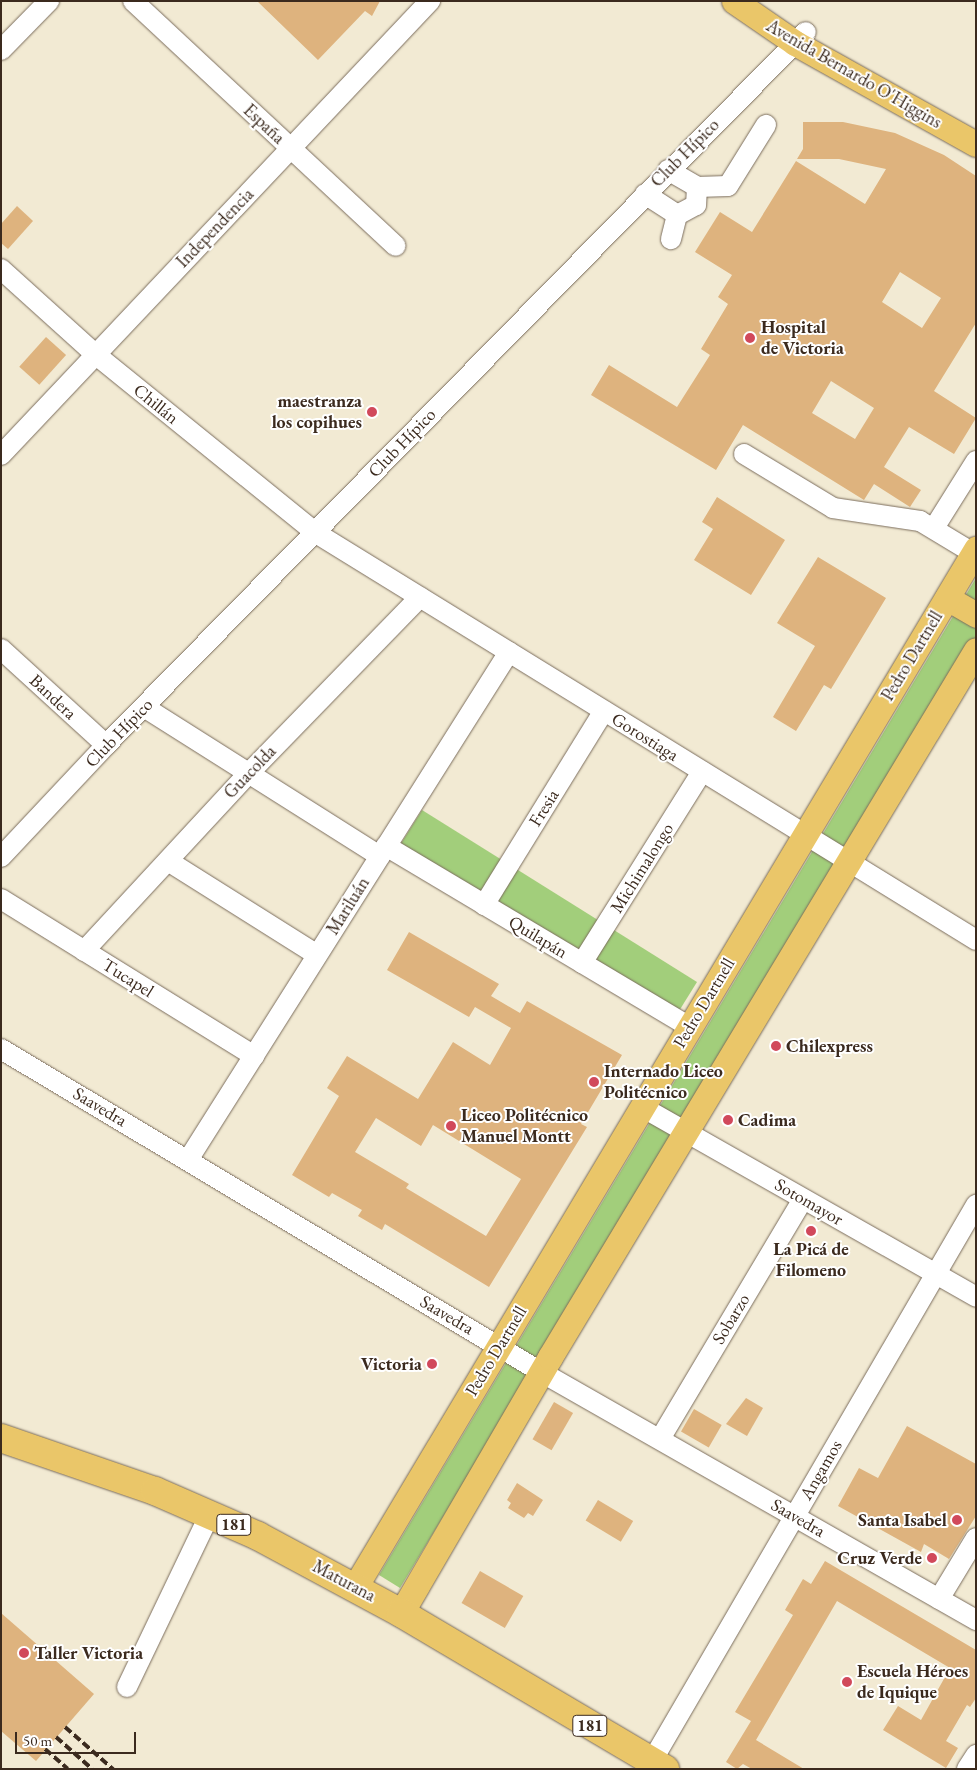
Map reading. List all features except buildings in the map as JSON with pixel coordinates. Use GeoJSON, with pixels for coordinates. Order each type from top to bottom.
{"type":"FeatureCollection","features":[{"type":"Feature","properties":{"kind":"highway","name":"Maturana"},"geometry":{"type":"LineString","coordinates":[[1,1438],[210,1514],[356,1587],[659,1765]]}},
{"type":"Feature","properties":{"kind":"main road","name":"Avenida Bernardo O'Higgins"},"geometry":{"type":"LineString","coordinates":[[734,1],[976,129]]}},
{"type":"Feature","properties":{"kind":"main road","name":"Avenida Bernardo O'Higgins"},"geometry":{"type":"LineString","coordinates":[[760,1],[800,37],[976,144]]}},
{"type":"Feature","properties":{"kind":"main road","name":"Pedro Dartnell"},"geometry":{"type":"LineString","coordinates":[[356,1587],[974,551]]}},
{"type":"Feature","properties":{"kind":"main road"},"geometry":{"type":"LineString","coordinates":[[947,598],[976,615]]}},
{"type":"Feature","properties":{"kind":"main road"},"geometry":{"type":"LineString","coordinates":[[401,1613],[541,1372],[976,650]]}},
{"type":"Feature","properties":{"kind":"street"},"geometry":{"type":"LineString","coordinates":[[1,50],[49,1]]}},
{"type":"Feature","properties":{"kind":"street","name":"España"},"geometry":{"type":"LineString","coordinates":[[133,1],[396,246]]}},
{"type":"Feature","properties":{"kind":"street","name":"Independencia"},"geometry":{"type":"LineString","coordinates":[[1,455],[430,1]]}},
{"type":"Feature","properties":{"kind":"street","name":"Club Hípico"},"geometry":{"type":"LineString","coordinates":[[1,857],[144,707],[316,533],[644,194],[800,37]]}},
{"type":"Feature","properties":{"kind":"street"},"geometry":{"type":"LineString","coordinates":[[668,170],[697,187],[728,186],[766,124]]}},
{"type":"Feature","properties":{"kind":"street"},"geometry":{"type":"LineString","coordinates":[[671,239],[677,215],[696,205],[697,187]]}},
{"type":"Feature","properties":{"kind":"street"},"geometry":{"type":"LineString","coordinates":[[644,194],[677,215]]}},
{"type":"Feature","properties":{"kind":"street","name":"Chillán"},"geometry":{"type":"LineString","coordinates":[[1,269],[95,354],[316,533]]}},
{"type":"Feature","properties":{"kind":"street"},"geometry":{"type":"LineString","coordinates":[[744,454],[833,508],[920,521],[974,551]]}},
{"type":"Feature","properties":{"kind":"street"},"geometry":{"type":"LineString","coordinates":[[934,528],[976,462]]}},
{"type":"Feature","properties":{"kind":"street","name":"Gorostiaga"},"geometry":{"type":"LineString","coordinates":[[316,533],[804,836],[976,940]]}},
{"type":"Feature","properties":{"kind":"street","name":"Guacolda"},"geometry":{"type":"LineString","coordinates":[[84,951],[248,775],[420,597]]}},
{"type":"Feature","properties":{"kind":"street","name":"Bandera"},"geometry":{"type":"LineString","coordinates":[[1,649],[106,746]]}},
{"type":"Feature","properties":{"kind":"street","name":"Mariluán"},"geometry":{"type":"LineString","coordinates":[[188,1160],[509,652]]}},
{"type":"Feature","properties":{"kind":"street","name":"Quilapán"},"geometry":{"type":"LineString","coordinates":[[144,707],[248,775],[484,905],[690,1027]]}},
{"type":"Feature","properties":{"kind":"street","name":"Fresia"},"geometry":{"type":"LineString","coordinates":[[484,905],[604,711]]}},
{"type":"Feature","properties":{"kind":"street","name":"Michimalongo"},"geometry":{"type":"LineString","coordinates":[[582,963],[702,772]]}},
{"type":"Feature","properties":{"kind":"street"},"geometry":{"type":"LineString","coordinates":[[168,860],[317,955]]}},
{"type":"Feature","properties":{"kind":"street","name":"Tucapel"},"geometry":{"type":"LineString","coordinates":[[1,899],[254,1056]]}},
{"type":"Feature","properties":{"kind":"street","name":"Saavedra"},"geometry":{"type":"LineString","coordinates":[[1,1048],[541,1372],[976,1620]]}},
{"type":"Feature","properties":{"kind":"street","name":"Sotomayor"},"geometry":{"type":"LineString","coordinates":[[642,1107],[976,1297]]}},
{"type":"Feature","properties":{"kind":"street","name":"Sobarzo"},"geometry":{"type":"LineString","coordinates":[[660,1439],[803,1199]]}},
{"type":"Feature","properties":{"kind":"street","name":"Angamos"},"geometry":{"type":"LineString","coordinates":[[659,1765],[794,1516],[976,1205]]}},
{"type":"Feature","properties":{"kind":"street"},"geometry":{"type":"LineString","coordinates":[[127,1688],[210,1514]]}},
{"type":"Feature","properties":{"kind":"street"},"geometry":{"type":"LineString","coordinates":[[939,1599],[976,1538]]}},
{"type":"Feature","properties":{"kind":"street"},"geometry":{"type":"LineString","coordinates":[[967,1769],[976,1755]]}},
{"type":"Feature","properties":{"kind":"green space"},"geometry":{"type":"Polygon","coordinates":[[[976,578],[976,636],[400,1588],[379,1575],[976,578]]]}},
{"type":"Feature","properties":{"kind":"green space"},"geometry":{"type":"Polygon","coordinates":[[[422,810],[697,982],[679,1011],[400,845],[422,810]]]}},
{"type":"Feature","properties":{"kind":"railway"},"geometry":{"type":"LineString","coordinates":[[65,1727],[113,1769]]}},
{"type":"Feature","properties":{"kind":"railway"},"geometry":{"type":"LineString","coordinates":[[56,1737],[92,1769]]}},
{"type":"Feature","properties":{"kind":"railway"},"geometry":{"type":"LineString","coordinates":[[45,1749],[68,1769]]}},
{"type":"Feature","properties":{"kind":"place","name":"Hospital de Victoria"},"geometry":{"type":"Point","coordinates":[750,338]}},
{"type":"Feature","properties":{"kind":"place","name":"maestranza los copihues"},"geometry":{"type":"Point","coordinates":[372,412]}},
{"type":"Feature","properties":{"kind":"place","name":"Chilexpress"},"geometry":{"type":"Point","coordinates":[776,1046]}},
{"type":"Feature","properties":{"kind":"place","name":"Internado Liceo Politécnico"},"geometry":{"type":"Point","coordinates":[594,1082]}},
{"type":"Feature","properties":{"kind":"place","name":"Cadima"},"geometry":{"type":"Point","coordinates":[728,1120]}},
{"type":"Feature","properties":{"kind":"place","name":"Liceo Politécnico Manuel Montt"},"geometry":{"type":"Point","coordinates":[451,1126]}},
{"type":"Feature","properties":{"kind":"place","name":"La Picá de Filomeno"},"geometry":{"type":"Point","coordinates":[811,1231]}},
{"type":"Feature","properties":{"kind":"place","name":"Victoria"},"geometry":{"type":"Point","coordinates":[432,1364]}},
{"type":"Feature","properties":{"kind":"place","name":"Santa Isabel"},"geometry":{"type":"Point","coordinates":[957,1520]}},
{"type":"Feature","properties":{"kind":"place","name":"Cruz Verde"},"geometry":{"type":"Point","coordinates":[932,1558]}},
{"type":"Feature","properties":{"kind":"place","name":"Taller Victoria"},"geometry":{"type":"Point","coordinates":[24,1653]}},
{"type":"Feature","properties":{"kind":"place","name":"Escuela Héroes de Iquique"},"geometry":{"type":"Point","coordinates":[847,1682]}}]}
